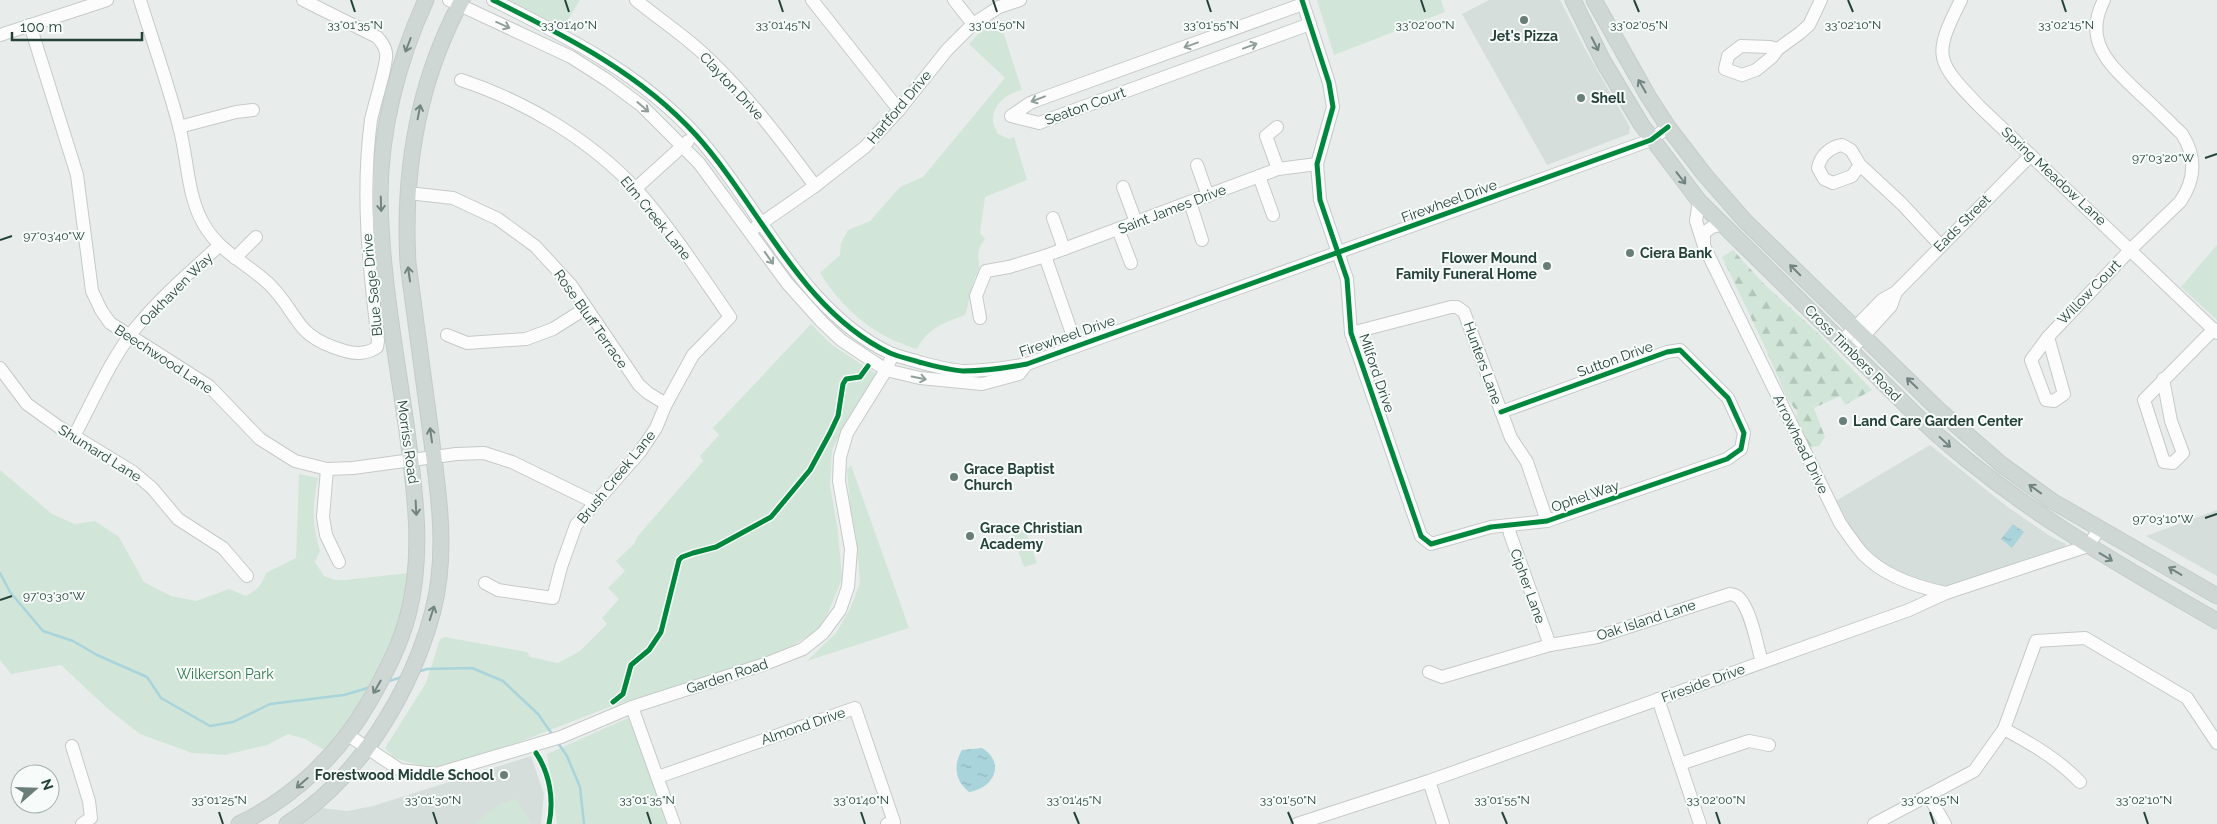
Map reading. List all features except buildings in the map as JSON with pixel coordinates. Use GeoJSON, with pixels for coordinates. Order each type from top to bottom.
{"type":"FeatureCollection","features":[{"type":"Feature","properties":{"kind":"main road","name":"Morriss Road"},"geometry":{"type":"LineString","coordinates":[[240,824],[254,817],[300,786],[329,758],[348,735],[363,712],[390,662],[408,616],[416,571],[417,506],[383,259],[381,174],[392,100],[404,56],[426,0]]}},
{"type":"Feature","properties":{"kind":"main road","name":"Cross Timbers Road"},"geometry":{"type":"LineString","coordinates":[[1573,0],[1606,66],[1651,140],[1699,201],[1949,446],[2026,506],[2088,546],[2217,621]]}},
{"type":"Feature","properties":{"kind":"main road"},"geometry":{"type":"LineString","coordinates":[[1586,0],[1596,15],[1608,27]]}},
{"type":"Feature","properties":{"kind":"main road","name":"Cross Timbers Road"},"geometry":{"type":"LineString","coordinates":[[1594,0],[1668,127],[1704,174],[1745,221],[1941,412],[2001,464],[2052,501],[2217,596]]}},
{"type":"Feature","properties":{"kind":"main road","name":"Morriss Road"},"geometry":{"type":"LineString","coordinates":[[287,824],[317,802],[346,776],[368,749],[407,683],[434,605],[439,578],[442,519],[408,263],[406,229],[413,145],[421,102],[457,2]]}},
{"type":"Feature","properties":{"kind":"street"},"geometry":{"type":"LineString","coordinates":[[0,35],[108,0]]}},
{"type":"Feature","properties":{"kind":"street","name":"Blue Sage Drive"},"geometry":{"type":"LineString","coordinates":[[140,0],[179,127],[199,214],[219,246],[268,284],[299,326],[317,341],[352,353],[372,351],[377,347],[370,278],[365,192],[368,140],[373,106],[387,55],[377,37],[303,0]]}},
{"type":"Feature","properties":{"kind":"street","name":"Firewheel Drive"},"geometry":{"type":"LineString","coordinates":[[493,0],[582,45],[638,82],[696,135],[804,281],[836,315],[854,331],[893,354],[942,368],[993,370],[1027,364],[1651,140],[1668,127]]}},
{"type":"Feature","properties":{"kind":"street","name":"Clayton Drive"},"geometry":{"type":"LineString","coordinates":[[636,0],[706,56],[759,112],[815,186]]}},
{"type":"Feature","properties":{"kind":"street"},"geometry":{"type":"LineString","coordinates":[[812,0],[899,110]]}},
{"type":"Feature","properties":{"kind":"street"},"geometry":{"type":"LineString","coordinates":[[954,0],[973,24]]}},
{"type":"Feature","properties":{"kind":"street","name":"Hartford Drive"},"geometry":{"type":"LineString","coordinates":[[750,231],[815,186],[865,147],[899,110],[947,50],[973,24],[999,7],[1020,0]]}},
{"type":"Feature","properties":{"kind":"street"},"geometry":{"type":"LineString","coordinates":[[1778,50],[1791,42],[1809,25],[1821,0]]}},
{"type":"Feature","properties":{"kind":"street","name":"Spring Meadow Lane"},"geometry":{"type":"LineString","coordinates":[[1961,0],[1944,38],[1941,52],[1952,77],[1972,99],[2131,248],[2215,331]]}},
{"type":"Feature","properties":{"kind":"street","name":"Willow Court"},"geometry":{"type":"LineString","coordinates":[[2048,337],[2131,248],[2180,202],[2189,185],[2193,166],[2189,145],[2182,134],[2108,63],[2097,36],[2098,12],[2104,0]]}},
{"type":"Feature","properties":{"kind":"street","name":"Firewheel Drive"},"geometry":{"type":"LineString","coordinates":[[457,2],[572,57],[642,106],[683,146],[750,231],[787,283],[822,322],[841,340],[886,370],[920,378],[982,384],[1018,374],[1027,364]]}},
{"type":"Feature","properties":{"kind":"street","name":"Milford Drive"},"geometry":{"type":"LineString","coordinates":[[1302,2],[1328,83],[1332,108],[1317,164],[1320,200],[1347,279],[1351,333],[1421,536],[1431,544]]}},
{"type":"Feature","properties":{"kind":"street","name":"Seaton Court"},"geometry":{"type":"LineString","coordinates":[[1302,2],[1030,103],[1011,116],[1039,123],[1310,24]]}},
{"type":"Feature","properties":{"kind":"street","name":"Beechwood Lane"},"geometry":{"type":"LineString","coordinates":[[30,25],[77,175],[92,291],[105,318],[209,386],[260,439],[296,461],[327,469],[353,468],[456,454],[484,453],[512,462],[594,502]]}},
{"type":"Feature","properties":{"kind":"street"},"geometry":{"type":"LineString","coordinates":[[1158,57],[1166,77]]}},
{"type":"Feature","properties":{"kind":"street","name":"Elm Creek Lane"},"geometry":{"type":"LineString","coordinates":[[461,80],[493,90],[569,132],[606,160],[636,189],[676,238],[730,318]]}},
{"type":"Feature","properties":{"kind":"street"},"geometry":{"type":"LineString","coordinates":[[179,127],[236,112],[254,110]]}},
{"type":"Feature","properties":{"kind":"street"},"geometry":{"type":"LineString","coordinates":[[1277,127],[1266,136],[1278,169]]}},
{"type":"Feature","properties":{"kind":"street"},"geometry":{"type":"LineString","coordinates":[[636,189],[696,135]]}},
{"type":"Feature","properties":{"kind":"street","name":"Eads Street"},"geometry":{"type":"LineString","coordinates":[[1846,346],[1859,332],[1891,306],[1896,292],[2030,155]]}},
{"type":"Feature","properties":{"kind":"street","name":"Saint James Drive"},"geometry":{"type":"LineString","coordinates":[[980,318],[976,296],[986,271],[1045,256],[1278,169],[1317,164]]}},
{"type":"Feature","properties":{"kind":"street"},"geometry":{"type":"LineString","coordinates":[[1197,165],[1208,196]]}},
{"type":"Feature","properties":{"kind":"street"},"geometry":{"type":"LineString","coordinates":[[1860,165],[1902,204],[1940,245]]}},
{"type":"Feature","properties":{"kind":"street"},"geometry":{"type":"LineString","coordinates":[[1259,176],[1273,215]]}},
{"type":"Feature","properties":{"kind":"street"},"geometry":{"type":"LineString","coordinates":[[1123,187],[1136,222]]}},
{"type":"Feature","properties":{"kind":"street","name":"Rose Bluff Terrace"},"geometry":{"type":"LineString","coordinates":[[408,194],[453,198],[498,219],[536,246],[571,286],[639,385],[666,404]]}},
{"type":"Feature","properties":{"kind":"street","name":"Arrowhead Drive"},"geometry":{"type":"LineString","coordinates":[[1699,201],[1696,220],[1704,246],[1840,523],[1863,554],[1877,566],[1903,580],[1946,593]]}},
{"type":"Feature","properties":{"kind":"street"},"geometry":{"type":"LineString","coordinates":[[1190,202],[1202,240]]}},
{"type":"Feature","properties":{"kind":"street"},"geometry":{"type":"LineString","coordinates":[[1053,218],[1064,249]]}},
{"type":"Feature","properties":{"kind":"street"},"geometry":{"type":"LineString","coordinates":[[1704,246],[1704,234],[1712,227],[1723,224]]}},
{"type":"Feature","properties":{"kind":"street"},"geometry":{"type":"LineString","coordinates":[[1118,229],[1130,263]]}},
{"type":"Feature","properties":{"kind":"street"},"geometry":{"type":"LineString","coordinates":[[235,258],[256,236]]}},
{"type":"Feature","properties":{"kind":"street","name":"Oakhaven Way"},"geometry":{"type":"LineString","coordinates":[[74,436],[130,336],[172,289],[219,246]]}},
{"type":"Feature","properties":{"kind":"street"},"geometry":{"type":"LineString","coordinates":[[1045,256],[1076,346]]}},
{"type":"Feature","properties":{"kind":"street","name":"Hunters Lane"},"geometry":{"type":"LineString","coordinates":[[1351,333],[1451,307],[1457,307],[1464,312],[1511,438],[1527,462],[1547,521]]}},
{"type":"Feature","properties":{"kind":"street"},"geometry":{"type":"LineString","coordinates":[[447,335],[467,343],[526,339],[553,330],[586,308]]}},
{"type":"Feature","properties":{"kind":"street","name":"Brush Creek Lane"},"geometry":{"type":"LineString","coordinates":[[484,583],[498,590],[553,598],[561,567],[576,525],[594,502],[640,452],[656,428],[666,404],[693,355],[730,318]]}},
{"type":"Feature","properties":{"kind":"street"},"geometry":{"type":"LineString","coordinates":[[2163,380],[2171,420],[2182,454],[2173,463],[2164,462],[2144,400],[2163,380],[2215,331]]}},
{"type":"Feature","properties":{"kind":"street","name":"Sutton Drive"},"geometry":{"type":"LineString","coordinates":[[1501,412],[1667,352],[1680,350],[1728,398],[1744,433],[1741,449]]}},
{"type":"Feature","properties":{"kind":"street","name":"Garden Road"},"geometry":{"type":"LineString","coordinates":[[348,735],[400,770],[436,774],[532,747],[632,707],[765,664],[804,649],[823,633],[840,610],[848,587],[851,569],[851,550],[839,481],[840,457],[847,433],[886,370],[893,354]]}},
{"type":"Feature","properties":{"kind":"street","name":"Shumard Lane"},"geometry":{"type":"LineString","coordinates":[[0,368],[27,404],[74,436],[133,472],[144,481],[178,519],[223,548],[247,576]]}},
{"type":"Feature","properties":{"kind":"street","name":"Ophel Way"},"geometry":{"type":"LineString","coordinates":[[1431,544],[1490,527],[1547,521],[1727,459],[1741,449]]}},
{"type":"Feature","properties":{"kind":"street"},"geometry":{"type":"LineString","coordinates":[[327,469],[323,517],[326,535],[339,562]]}},
{"type":"Feature","properties":{"kind":"street","name":"Cipher Lane"},"geometry":{"type":"LineString","coordinates":[[1509,526],[1516,552],[1550,645]]}},
{"type":"Feature","properties":{"kind":"street"},"geometry":{"type":"LineString","coordinates":[[2088,546],[2100,528]]}},
{"type":"Feature","properties":{"kind":"street","name":"Fireside Drive"},"geometry":{"type":"LineString","coordinates":[[1297,824],[1428,781],[1909,610],[1946,593],[2088,546]]}},
{"type":"Feature","properties":{"kind":"street","name":"Oak Island Lane"},"geometry":{"type":"LineString","coordinates":[[1429,672],[1442,677],[1550,645],[1597,637],[1730,594],[1736,595],[1741,599],[1762,662]]}},
{"type":"Feature","properties":{"kind":"street"},"geometry":{"type":"LineString","coordinates":[[1874,824],[1974,771],[2004,729],[2036,641],[2086,638],[2188,698],[2217,743]]}},
{"type":"Feature","properties":{"kind":"street"},"geometry":{"type":"LineString","coordinates":[[1658,699],[1700,824]]}},
{"type":"Feature","properties":{"kind":"street"},"geometry":{"type":"LineString","coordinates":[[632,707],[674,824]]}},
{"type":"Feature","properties":{"kind":"street","name":"Almond Drive"},"geometry":{"type":"LineString","coordinates":[[658,777],[855,708],[894,822],[887,824]]}},
{"type":"Feature","properties":{"kind":"street"},"geometry":{"type":"LineString","coordinates":[[2004,729],[2053,757],[2065,766],[2080,782]]}},
{"type":"Feature","properties":{"kind":"street"},"geometry":{"type":"LineString","coordinates":[[1680,764],[1749,741],[1769,745]]}},
{"type":"Feature","properties":{"kind":"street"},"geometry":{"type":"LineString","coordinates":[[72,746],[89,801],[87,821]]}},
{"type":"Feature","properties":{"kind":"street"},"geometry":{"type":"LineString","coordinates":[[1428,781],[1443,824]]}},
{"type":"Feature","properties":{"kind":"street"},"geometry":{"type":"LineString","coordinates":[[1928,795],[1945,824]]}},
{"type":"Feature","properties":{"kind":"shaded area"},"geometry":{"type":"Polygon","coordinates":[[[1489,0],[1560,0],[1584,47],[1630,127],[1629,134],[1547,165],[1462,14],[1489,0]]]}},
{"type":"Feature","properties":{"kind":"shaded area"},"geometry":{"type":"Polygon","coordinates":[[[1930,445],[2009,508],[2050,536],[2066,544],[2062,551],[1980,581],[1942,588],[1917,581],[1884,567],[1848,530],[1834,502],[1930,445]]]}},
{"type":"Feature","properties":{"kind":"shaded area"},"geometry":{"type":"Polygon","coordinates":[[[2217,510],[2217,576],[2146,536],[2217,510]]]}},
{"type":"Feature","properties":{"kind":"shaded area","name":"Forestwood Middle School"},"geometry":{"type":"Polygon","coordinates":[[[531,756],[544,794],[541,824],[298,824],[321,808],[347,811],[373,806],[531,756]]]}},
{"type":"Feature","properties":{"kind":"green space"},"geometry":{"type":"Polygon","coordinates":[[[507,0],[580,0],[563,28],[507,0]]]}},
{"type":"Feature","properties":{"kind":"green space"},"geometry":{"type":"Polygon","coordinates":[[[1317,0],[1441,0],[1445,12],[1334,55],[1317,0]]]}},
{"type":"Feature","properties":{"kind":"green space"},"geometry":{"type":"Polygon","coordinates":[[[999,19],[1022,90],[1007,96],[999,104],[994,113],[993,123],[998,134],[1009,139],[1014,137],[1027,180],[985,197],[980,233],[985,239],[979,251],[979,270],[974,280],[965,315],[931,331],[917,349],[887,337],[861,320],[839,299],[820,273],[840,255],[841,243],[848,230],[870,221],[900,187],[923,177],[1005,78],[969,44],[981,31],[999,19]]]}},
{"type":"Feature","properties":{"kind":"green space"},"geometry":{"type":"Polygon","coordinates":[[[2217,245],[2217,320],[2181,287],[2217,245]]]}},
{"type":"Feature","properties":{"kind":"green space"},"geometry":{"type":"Polygon","coordinates":[[[1733,250],[1765,285],[1818,333],[1872,390],[1845,405],[1840,396],[1814,408],[1825,437],[1819,446],[1807,448],[1795,428],[1797,412],[1787,398],[1722,257],[1733,250]]]}},
{"type":"Feature","properties":{"kind":"green space"},"geometry":{"type":"Polygon","coordinates":[[[811,324],[832,345],[878,375],[852,412],[832,450],[830,485],[838,531],[842,579],[828,613],[817,631],[778,654],[612,706],[514,744],[432,769],[394,758],[385,748],[426,683],[440,639],[445,637],[527,652],[530,657],[558,663],[580,651],[607,624],[602,618],[619,599],[608,588],[625,571],[616,561],[634,544],[637,537],[703,461],[700,456],[719,435],[713,428],[811,324]]]}},
{"type":"Feature","properties":{"kind":"green space"},"geometry":{"type":"Polygon","coordinates":[[[851,465],[909,628],[807,661],[836,633],[850,609],[860,583],[856,535],[851,513],[847,470],[851,465]]]}},
{"type":"Feature","properties":{"kind":"green space","name":"Wilkerson Park"},"geometry":{"type":"Polygon","coordinates":[[[0,470],[52,514],[75,524],[95,521],[119,537],[144,582],[171,596],[196,601],[229,589],[246,596],[259,587],[266,573],[296,558],[299,474],[318,478],[314,515],[315,532],[320,551],[315,562],[324,576],[335,580],[345,580],[408,573],[400,614],[388,654],[360,704],[326,751],[305,739],[288,734],[267,745],[225,755],[192,753],[140,734],[108,709],[61,665],[11,674],[0,660],[0,470]]]}},
{"type":"Feature","properties":{"kind":"green space"},"geometry":{"type":"Polygon","coordinates":[[[1025,529],[1037,563],[1024,567],[1012,534],[1025,529]]]}},
{"type":"Feature","properties":{"kind":"green space"},"geometry":{"type":"Polygon","coordinates":[[[630,717],[667,824],[557,824],[547,754],[630,717]]]}},
{"type":"Feature","properties":{"kind":"green space"},"geometry":{"type":"Polygon","coordinates":[[[516,799],[531,824],[475,824],[498,805],[516,799]]]}},
{"type":"Feature","properties":{"kind":"water"},"geometry":{"type":"Polygon","coordinates":[[[2013,524],[2024,532],[2012,548],[2001,539],[2013,524]]]}},
{"type":"Feature","properties":{"kind":"water"},"geometry":{"type":"Polygon","coordinates":[[[982,748],[994,761],[994,774],[985,786],[969,792],[958,778],[957,761],[962,750],[982,748]]]}},
{"type":"Feature","properties":{"kind":"waterway"},"geometry":{"type":"LineString","coordinates":[[0,573],[10,592],[43,631],[73,641],[97,655],[147,677],[161,698],[210,726],[233,722],[270,704],[344,695],[371,687]]}},
{"type":"Feature","properties":{"kind":"waterway"},"geometry":{"type":"LineString","coordinates":[[417,672],[427,669],[472,668],[503,681],[538,714],[552,734]]}},
{"type":"Feature","properties":{"kind":"waterway"},"geometry":{"type":"LineString","coordinates":[[386,682],[402,677]]}},
{"type":"Feature","properties":{"kind":"waterway"},"geometry":{"type":"LineString","coordinates":[[558,743],[567,756],[580,787],[584,824]]}},
{"type":"Feature","properties":{"kind":"cycle path"},"geometry":{"type":"LineString","coordinates":[[493,0],[601,58],[651,93],[674,113],[696,135],[719,163],[783,255],[806,284],[831,311],[859,334],[890,353],[957,370],[987,370],[1027,364],[1651,140],[1668,127]]}},
{"type":"Feature","properties":{"kind":"cycle path"},"geometry":{"type":"LineString","coordinates":[[1302,0],[1329,83],[1333,107],[1317,164],[1320,200],[1347,279],[1351,333],[1421,536],[1431,544],[1491,527],[1547,521],[1727,459],[1741,449],[1744,433],[1728,398],[1680,350],[1667,352],[1501,412]]}},
{"type":"Feature","properties":{"kind":"cycle path"},"geometry":{"type":"LineString","coordinates":[[613,702],[623,694],[631,665],[649,650],[661,632],[679,560],[693,553],[716,547],[771,517],[810,470],[838,416],[843,384],[846,379],[860,377],[868,366]]}},
{"type":"Feature","properties":{"kind":"cycle path"},"geometry":{"type":"LineString","coordinates":[[536,753],[545,770],[550,787],[551,806],[549,824]]}},
{"type":"Feature","properties":{"kind":"place","name":"Jet's Pizza"},"geometry":{"type":"Point","coordinates":[1524,20]}},
{"type":"Feature","properties":{"kind":"place","name":"Shell"},"geometry":{"type":"Point","coordinates":[1581,98]}},
{"type":"Feature","properties":{"kind":"place","name":"Ciera Bank"},"geometry":{"type":"Point","coordinates":[1630,253]}},
{"type":"Feature","properties":{"kind":"place","name":"Flower Mound Family Funeral Home"},"geometry":{"type":"Point","coordinates":[1547,266]}},
{"type":"Feature","properties":{"kind":"place","name":"Land Care Garden Center"},"geometry":{"type":"Point","coordinates":[1843,421]}},
{"type":"Feature","properties":{"kind":"place","name":"Grace Baptist Church"},"geometry":{"type":"Point","coordinates":[954,477]}},
{"type":"Feature","properties":{"kind":"place","name":"Grace Christian Academy"},"geometry":{"type":"Point","coordinates":[970,536]}},
{"type":"Feature","properties":{"kind":"place","name":"Forestwood Middle School"},"geometry":{"type":"Point","coordinates":[504,775]}}]}
